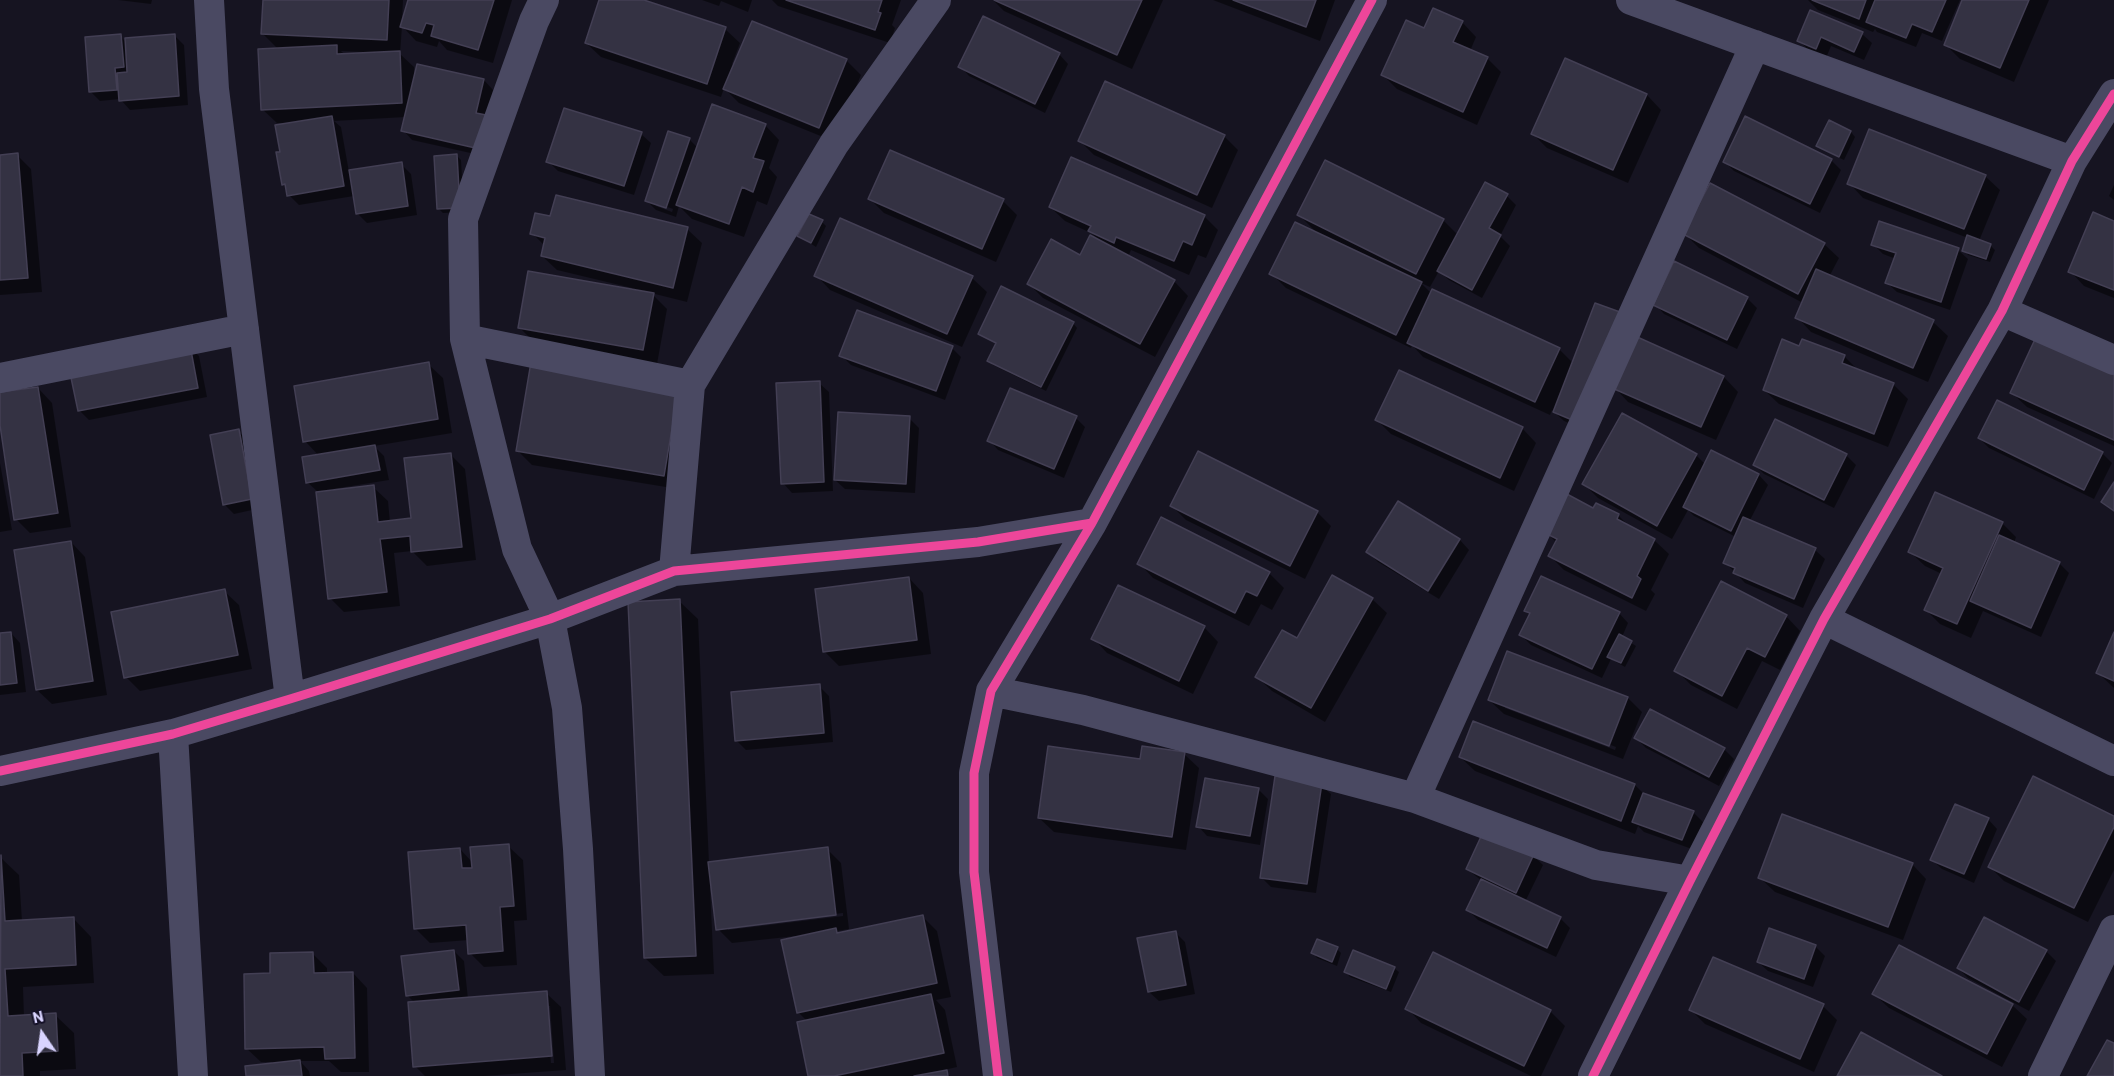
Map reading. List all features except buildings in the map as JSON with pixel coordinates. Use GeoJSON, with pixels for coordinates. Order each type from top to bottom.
{"type":"FeatureCollection","features":[{"type":"Feature","properties":{"kind":"street"},"geometry":{"type":"LineString","coordinates":[[209,0],[214,89],[290,699]]}},
{"type":"Feature","properties":{"kind":"street"},"geometry":{"type":"LineString","coordinates":[[544,0],[534,21],[463,219],[465,339],[517,549],[550,619],[567,708],[578,849],[591,1076]]}},
{"type":"Feature","properties":{"kind":"street"},"geometry":{"type":"LineString","coordinates":[[674,571],[690,385],[834,144],[936,0]]}},
{"type":"Feature","properties":{"kind":"street"},"geometry":{"type":"LineString","coordinates":[[998,1076],[974,872],[974,773],[991,691],[1092,523],[1372,0]]}},
{"type":"Feature","properties":{"kind":"street"},"geometry":{"type":"LineString","coordinates":[[1631,0],[2072,161]]}},
{"type":"Feature","properties":{"kind":"street"},"geometry":{"type":"LineString","coordinates":[[1415,798],[1755,45]]}},
{"type":"Feature","properties":{"kind":"street"},"geometry":{"type":"LineString","coordinates":[[1593,1076],[1824,619],[2002,311],[2072,161],[2114,94]]}},
{"type":"Feature","properties":{"kind":"street"},"geometry":{"type":"LineString","coordinates":[[2002,311],[2114,360]]}},
{"type":"Feature","properties":{"kind":"street"},"geometry":{"type":"LineString","coordinates":[[0,378],[244,329]]}},
{"type":"Feature","properties":{"kind":"street"},"geometry":{"type":"LineString","coordinates":[[465,339],[690,385]]}},
{"type":"Feature","properties":{"kind":"street"},"geometry":{"type":"LineString","coordinates":[[0,771],[173,734],[550,619],[674,571],[978,542],[1092,523]]}},
{"type":"Feature","properties":{"kind":"street"},"geometry":{"type":"LineString","coordinates":[[1824,619],[2114,761]]}},
{"type":"Feature","properties":{"kind":"street"},"geometry":{"type":"LineString","coordinates":[[991,691],[1083,710],[1415,798],[1596,865],[1690,881]]}},
{"type":"Feature","properties":{"kind":"street"},"geometry":{"type":"LineString","coordinates":[[173,734],[193,1076]]}},
{"type":"Feature","properties":{"kind":"street"},"geometry":{"type":"LineString","coordinates":[[2043,1076],[2114,930]]}},
{"type":"Feature","properties":{"kind":"cycle path"},"geometry":{"type":"LineString","coordinates":[[998,1076],[974,872],[974,773],[991,691],[1092,523],[1372,0]]}},
{"type":"Feature","properties":{"kind":"cycle path"},"geometry":{"type":"LineString","coordinates":[[1593,1076],[1824,619],[2002,311],[2072,161],[2114,94]]}},
{"type":"Feature","properties":{"kind":"cycle path"},"geometry":{"type":"LineString","coordinates":[[0,771],[173,734],[550,619],[674,571],[978,542],[1092,523]]}}]}
